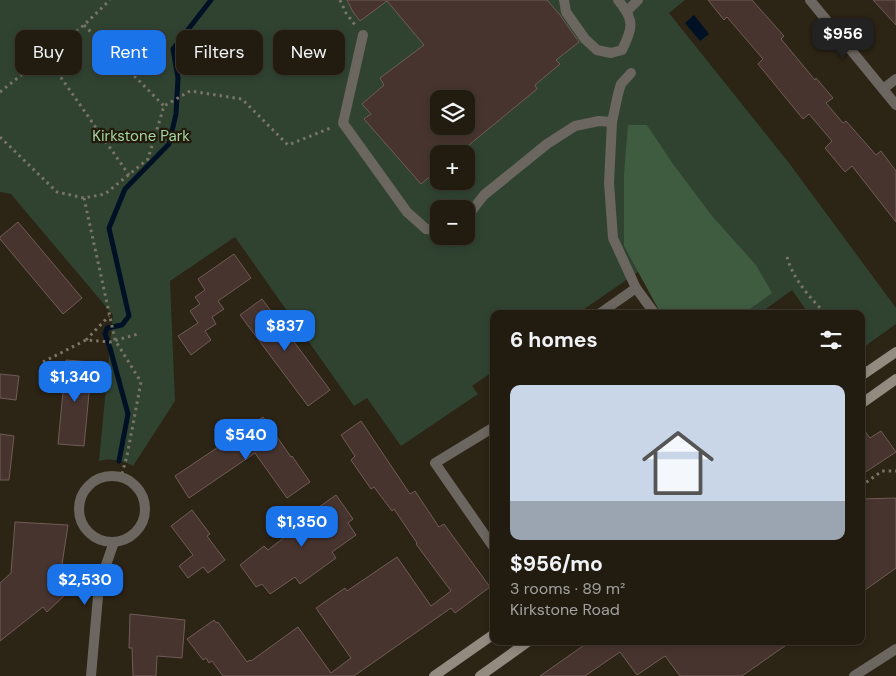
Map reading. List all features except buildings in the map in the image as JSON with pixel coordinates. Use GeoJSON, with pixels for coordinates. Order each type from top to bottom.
{"type":"FeatureCollection","features":[{"type":"Feature","properties":{"kind":"main road"},"geometry":{"type":"LineString","coordinates":[[865,373],[896,352]]}},
{"type":"Feature","properties":{"kind":"main road"},"geometry":{"type":"LineString","coordinates":[[865,401],[896,379]]}},
{"type":"Feature","properties":{"kind":"main road"},"geometry":{"type":"LineString","coordinates":[[434,676],[490,637]]}},
{"type":"Feature","properties":{"kind":"main road"},"geometry":{"type":"LineString","coordinates":[[480,676],[523,645]]}},
{"type":"Feature","properties":{"kind":"street"},"geometry":{"type":"LineString","coordinates":[[564,0],[566,12],[585,39],[597,50],[611,53],[622,50],[630,34],[628,11],[618,0]]}},
{"type":"Feature","properties":{"kind":"street"},"geometry":{"type":"LineString","coordinates":[[628,11],[638,0]]}},
{"type":"Feature","properties":{"kind":"street"},"geometry":{"type":"LineString","coordinates":[[810,0],[896,105]]}},
{"type":"Feature","properties":{"kind":"street"},"geometry":{"type":"LineString","coordinates":[[363,35],[342,124],[408,212],[426,229],[430,229]]}},
{"type":"Feature","properties":{"kind":"street"},"geometry":{"type":"LineString","coordinates":[[631,73],[621,84],[612,122],[609,183],[613,238],[636,288],[652,310]]}},
{"type":"Feature","properties":{"kind":"street"},"geometry":{"type":"LineString","coordinates":[[883,89],[896,79]]}},
{"type":"Feature","properties":{"kind":"street"},"geometry":{"type":"LineString","coordinates":[[475,206],[484,195],[547,144],[575,126],[599,121],[612,122]]}},
{"type":"Feature","properties":{"kind":"street"},"geometry":{"type":"LineString","coordinates":[[605,310],[636,288]]}},
{"type":"Feature","properties":{"kind":"street"},"geometry":{"type":"LineString","coordinates":[[490,429],[435,463],[490,542]]}},
{"type":"Feature","properties":{"kind":"street"},"geometry":{"type":"LineString","coordinates":[[108,475],[121,477],[140,491],[145,501],[146,513],[142,524],[136,533],[126,540],[114,542],[97,539],[84,527],[78,511],[80,498],[86,487],[96,479],[108,475]]}},
{"type":"Feature","properties":{"kind":"street"},"geometry":{"type":"LineString","coordinates":[[92,676],[99,585],[114,542]]}},
{"type":"Feature","properties":{"kind":"street"},"geometry":{"type":"LineString","coordinates":[[854,676],[896,649]]}},
{"type":"Feature","properties":{"kind":"path"},"geometry":{"type":"LineString","coordinates":[[78,30],[110,0]]}},
{"type":"Feature","properties":{"kind":"path"},"geometry":{"type":"LineString","coordinates":[[340,0],[346,13],[363,35]]}},
{"type":"Feature","properties":{"kind":"path"},"geometry":{"type":"LineString","coordinates":[[84,25],[165,105]]}},
{"type":"Feature","properties":{"kind":"path"},"geometry":{"type":"LineString","coordinates":[[0,92],[22,75]]}},
{"type":"Feature","properties":{"kind":"path"},"geometry":{"type":"LineString","coordinates":[[59,75],[129,175]]}},
{"type":"Feature","properties":{"kind":"path"},"geometry":{"type":"LineString","coordinates":[[0,136],[57,192],[84,198],[105,194],[148,159],[165,105],[190,91],[242,99],[288,144],[342,124]]}},
{"type":"Feature","properties":{"kind":"path"},"geometry":{"type":"LineString","coordinates":[[84,198],[115,340],[142,382],[121,477]]}},
{"type":"Feature","properties":{"kind":"path"},"geometry":{"type":"LineString","coordinates":[[787,257],[789,266],[800,284],[822,310]]}},
{"type":"Feature","properties":{"kind":"path"},"geometry":{"type":"LineString","coordinates":[[43,362],[86,340],[110,317]]}},
{"type":"Feature","properties":{"kind":"path"},"geometry":{"type":"LineString","coordinates":[[86,340],[110,342],[138,334]]}},
{"type":"Feature","properties":{"kind":"path"},"geometry":{"type":"LineString","coordinates":[[865,483],[882,471],[896,472]]}},
{"type":"Feature","properties":{"kind":"green space","name":"Kirkstone Park"},"geometry":{"type":"Polygon","coordinates":[[[0,0],[685,0],[669,13],[789,163],[896,308],[896,324],[865,346],[865,310],[806,310],[792,290],[764,310],[680,310],[648,265],[583,310],[490,310],[490,374],[472,386],[478,394],[401,446],[367,398],[354,406],[235,237],[170,281],[175,401],[133,466],[117,460],[99,461],[113,315],[11,194],[0,192],[0,0]]]}},
{"type":"Feature","properties":{"kind":"green space"},"geometry":{"type":"Polygon","coordinates":[[[628,125],[647,125],[673,164],[712,216],[756,265],[772,293],[749,310],[659,310],[624,246],[624,174],[628,125]]]}},
{"type":"Feature","properties":{"kind":"water"},"geometry":{"type":"Polygon","coordinates":[[[694,15],[709,34],[700,41],[685,23],[694,15]]]}},
{"type":"Feature","properties":{"kind":"waterway"},"geometry":{"type":"LineString","coordinates":[[119,461],[128,414],[105,334],[107,328],[122,325],[129,316],[109,228],[125,189],[169,144],[176,114],[178,78],[173,49],[211,0]]}}]}
